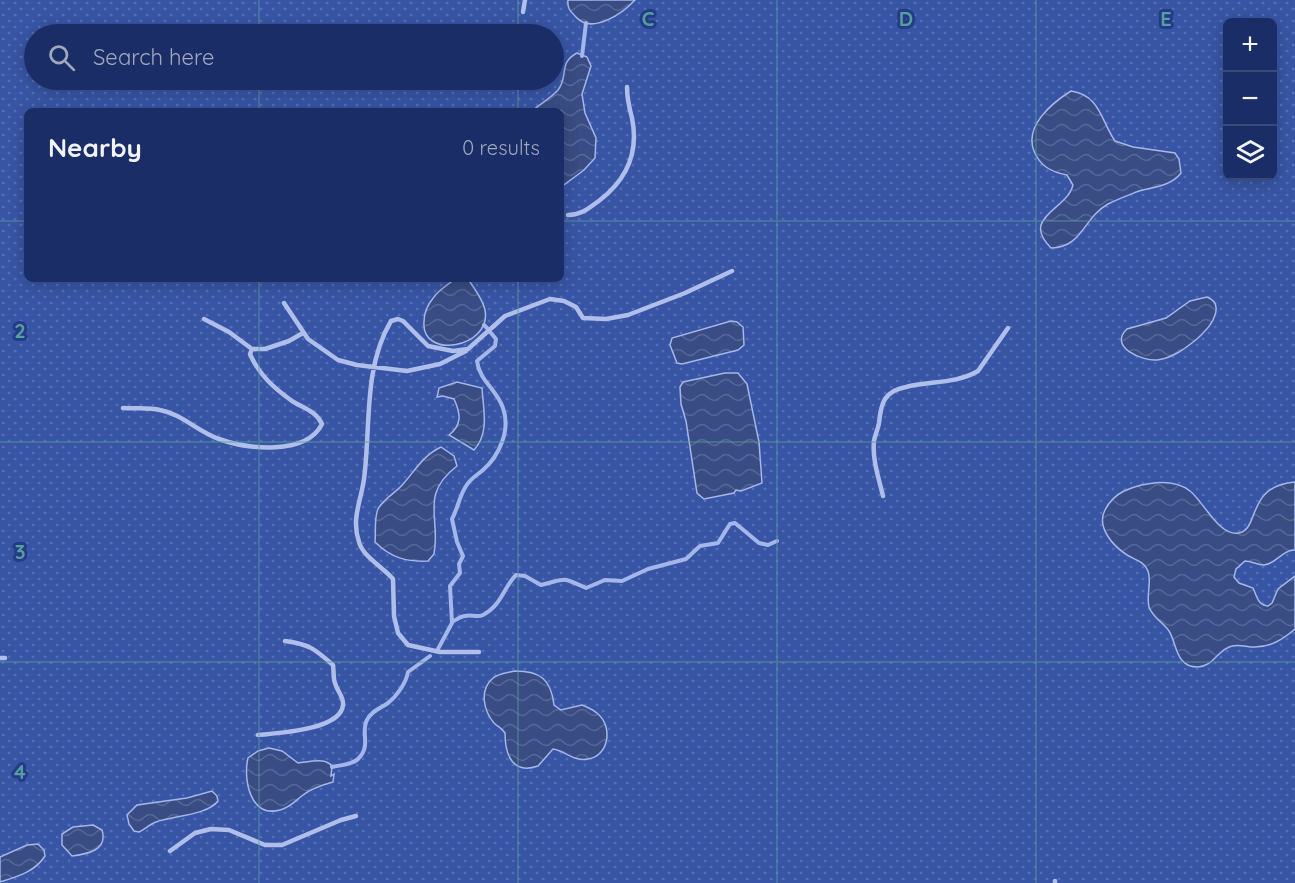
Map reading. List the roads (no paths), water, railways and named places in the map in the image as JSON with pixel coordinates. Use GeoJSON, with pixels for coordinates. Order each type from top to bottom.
{"type":"FeatureCollection","features":[{"type":"Feature","properties":{"kind":"lane"},"geometry":{"type":"LineString","coordinates":[[523,12],[525,0]]}},
{"type":"Feature","properties":{"kind":"lane"},"geometry":{"type":"LineString","coordinates":[[568,215],[579,215],[588,209],[605,196],[626,173],[633,137],[627,87]]}},
{"type":"Feature","properties":{"kind":"lane"},"geometry":{"type":"LineString","coordinates":[[284,303],[303,333],[338,360],[357,365],[406,371],[448,361],[468,349],[505,316],[550,300],[564,301],[576,307],[583,318],[606,319],[628,315],[732,271]]}},
{"type":"Feature","properties":{"kind":"lane"},"geometry":{"type":"LineString","coordinates":[[204,319],[230,332],[252,349],[265,349],[289,341],[303,333]]}},
{"type":"Feature","properties":{"kind":"lane"},"geometry":{"type":"LineString","coordinates":[[468,349],[453,351],[428,346],[408,324],[398,319],[390,321],[374,366],[364,478],[355,522],[359,545],[393,579],[394,616],[398,633],[408,645],[440,652],[479,652]]}},
{"type":"Feature","properties":{"kind":"lane"},"geometry":{"type":"LineString","coordinates":[[884,496],[877,470],[874,442],[885,397],[906,386],[941,382],[971,375],[978,370],[1008,328]]}},
{"type":"Feature","properties":{"kind":"lane"},"geometry":{"type":"LineString","coordinates":[[123,408],[160,410],[171,413],[217,439],[249,447],[285,446],[308,439],[318,431],[322,424],[318,416],[293,401],[263,377],[250,354],[252,349]]}},
{"type":"Feature","properties":{"kind":"lane"},"geometry":{"type":"LineString","coordinates":[[258,735],[316,727],[340,715],[343,708],[343,701],[334,682],[333,665],[314,648],[285,641]]}},
{"type":"Feature","properties":{"kind":"lane"},"geometry":{"type":"LineString","coordinates":[[170,851],[195,832],[211,829],[229,830],[265,845],[282,845],[356,816]]}},
{"type":"Feature","properties":{"kind":"water"},"geometry":{"type":"Polygon","coordinates":[[[568,0],[635,0],[615,16],[590,24],[574,15],[568,0]]]}},
{"type":"Feature","properties":{"kind":"water"},"geometry":{"type":"Polygon","coordinates":[[[577,53],[587,57],[591,66],[582,94],[585,113],[596,138],[595,158],[584,170],[564,185],[564,108],[536,108],[558,90],[564,90],[566,65],[577,53]]]}},
{"type":"Feature","properties":{"kind":"water"},"geometry":{"type":"Polygon","coordinates":[[[1071,91],[1081,93],[1094,103],[1115,141],[1133,147],[1175,153],[1179,159],[1181,173],[1167,183],[1139,191],[1108,204],[1070,243],[1051,248],[1043,237],[1041,229],[1043,221],[1069,194],[1073,185],[1067,175],[1051,170],[1039,161],[1032,142],[1033,133],[1036,124],[1048,109],[1071,91]]]}},
{"type":"Feature","properties":{"kind":"water"},"geometry":{"type":"Polygon","coordinates":[[[451,282],[470,282],[479,296],[485,310],[484,323],[478,333],[468,341],[444,345],[433,342],[426,334],[424,319],[426,312],[438,293],[451,282]]]}},
{"type":"Feature","properties":{"kind":"water"},"geometry":{"type":"Polygon","coordinates":[[[1207,297],[1216,306],[1212,322],[1198,338],[1179,352],[1163,359],[1151,360],[1129,352],[1124,347],[1122,336],[1127,329],[1166,318],[1190,301],[1207,297]]]}},
{"type":"Feature","properties":{"kind":"water"},"geometry":{"type":"Polygon","coordinates":[[[731,321],[743,327],[744,345],[738,350],[682,364],[677,363],[670,345],[672,338],[731,321]]]}},
{"type":"Feature","properties":{"kind":"water"},"geometry":{"type":"Polygon","coordinates":[[[725,373],[738,373],[747,384],[759,442],[762,483],[741,491],[736,490],[734,493],[704,499],[697,493],[680,387],[683,382],[725,373]]]}},
{"type":"Feature","properties":{"kind":"water"},"geometry":{"type":"Polygon","coordinates":[[[457,382],[482,388],[484,428],[474,450],[449,435],[459,419],[454,399],[437,397],[439,388],[457,382]]]}},
{"type":"Feature","properties":{"kind":"water"},"geometry":{"type":"Polygon","coordinates":[[[441,447],[454,456],[457,466],[445,477],[435,497],[434,554],[428,561],[406,560],[393,555],[375,542],[378,509],[425,458],[441,447]]]}},
{"type":"Feature","properties":{"kind":"water"},"geometry":{"type":"Polygon","coordinates":[[[1295,482],[1295,550],[1286,552],[1264,565],[1245,561],[1236,569],[1234,577],[1239,583],[1253,588],[1260,602],[1268,606],[1272,603],[1278,589],[1295,576],[1295,629],[1272,644],[1255,647],[1232,646],[1208,664],[1198,667],[1190,666],[1181,659],[1169,631],[1149,607],[1148,571],[1142,563],[1127,555],[1107,536],[1103,516],[1107,507],[1118,495],[1131,488],[1157,483],[1175,484],[1190,491],[1225,530],[1239,533],[1250,524],[1261,499],[1269,491],[1279,485],[1295,482]]]}},
{"type":"Feature","properties":{"kind":"water"},"geometry":{"type":"Polygon","coordinates":[[[524,671],[543,678],[550,689],[554,705],[561,710],[582,705],[598,714],[606,726],[607,733],[601,753],[583,760],[553,749],[538,766],[522,768],[516,765],[506,748],[505,733],[494,723],[484,701],[485,689],[494,677],[524,671]]]}},
{"type":"Feature","properties":{"kind":"water"},"geometry":{"type":"Polygon","coordinates":[[[269,748],[282,751],[298,763],[316,761],[329,763],[332,766],[331,776],[334,774],[333,782],[310,790],[284,809],[270,811],[262,808],[255,803],[248,786],[248,758],[258,751],[269,748]]]}},
{"type":"Feature","properties":{"kind":"water"},"geometry":{"type":"Polygon","coordinates":[[[212,791],[218,801],[206,809],[156,822],[139,832],[134,831],[129,824],[127,815],[137,805],[187,798],[212,791]]]}},
{"type":"Feature","properties":{"kind":"water"},"geometry":{"type":"Polygon","coordinates":[[[93,825],[102,830],[102,842],[95,850],[72,856],[62,845],[62,834],[73,827],[93,825]]]}},
{"type":"Feature","properties":{"kind":"water"},"geometry":{"type":"Polygon","coordinates":[[[38,844],[44,850],[45,856],[41,862],[25,873],[0,882],[0,857],[27,845],[38,844]]]}},
{"type":"Feature","properties":{"kind":"waterway"},"geometry":{"type":"LineString","coordinates":[[582,56],[586,23]]}},
{"type":"Feature","properties":{"kind":"waterway"},"geometry":{"type":"LineString","coordinates":[[484,325],[487,328]]}},
{"type":"Feature","properties":{"kind":"waterway"},"geometry":{"type":"LineString","coordinates":[[438,649],[452,623],[450,586],[460,573],[459,564],[463,556],[452,519],[466,486],[494,458],[502,442],[506,425],[503,408],[478,368],[477,361],[495,346],[496,339],[491,333]]}},
{"type":"Feature","properties":{"kind":"waterway"},"geometry":{"type":"LineString","coordinates":[[452,622],[463,616],[481,616],[489,611],[516,575],[525,576],[541,585],[564,580],[586,588],[605,580],[622,581],[648,569],[686,559],[700,546],[718,543],[730,524],[735,523],[759,543],[768,545],[777,541]]}},
{"type":"Feature","properties":{"kind":"waterway"},"geometry":{"type":"LineString","coordinates":[[332,767],[349,764],[358,759],[364,749],[365,725],[369,717],[395,697],[408,672],[430,656]]}}]}
